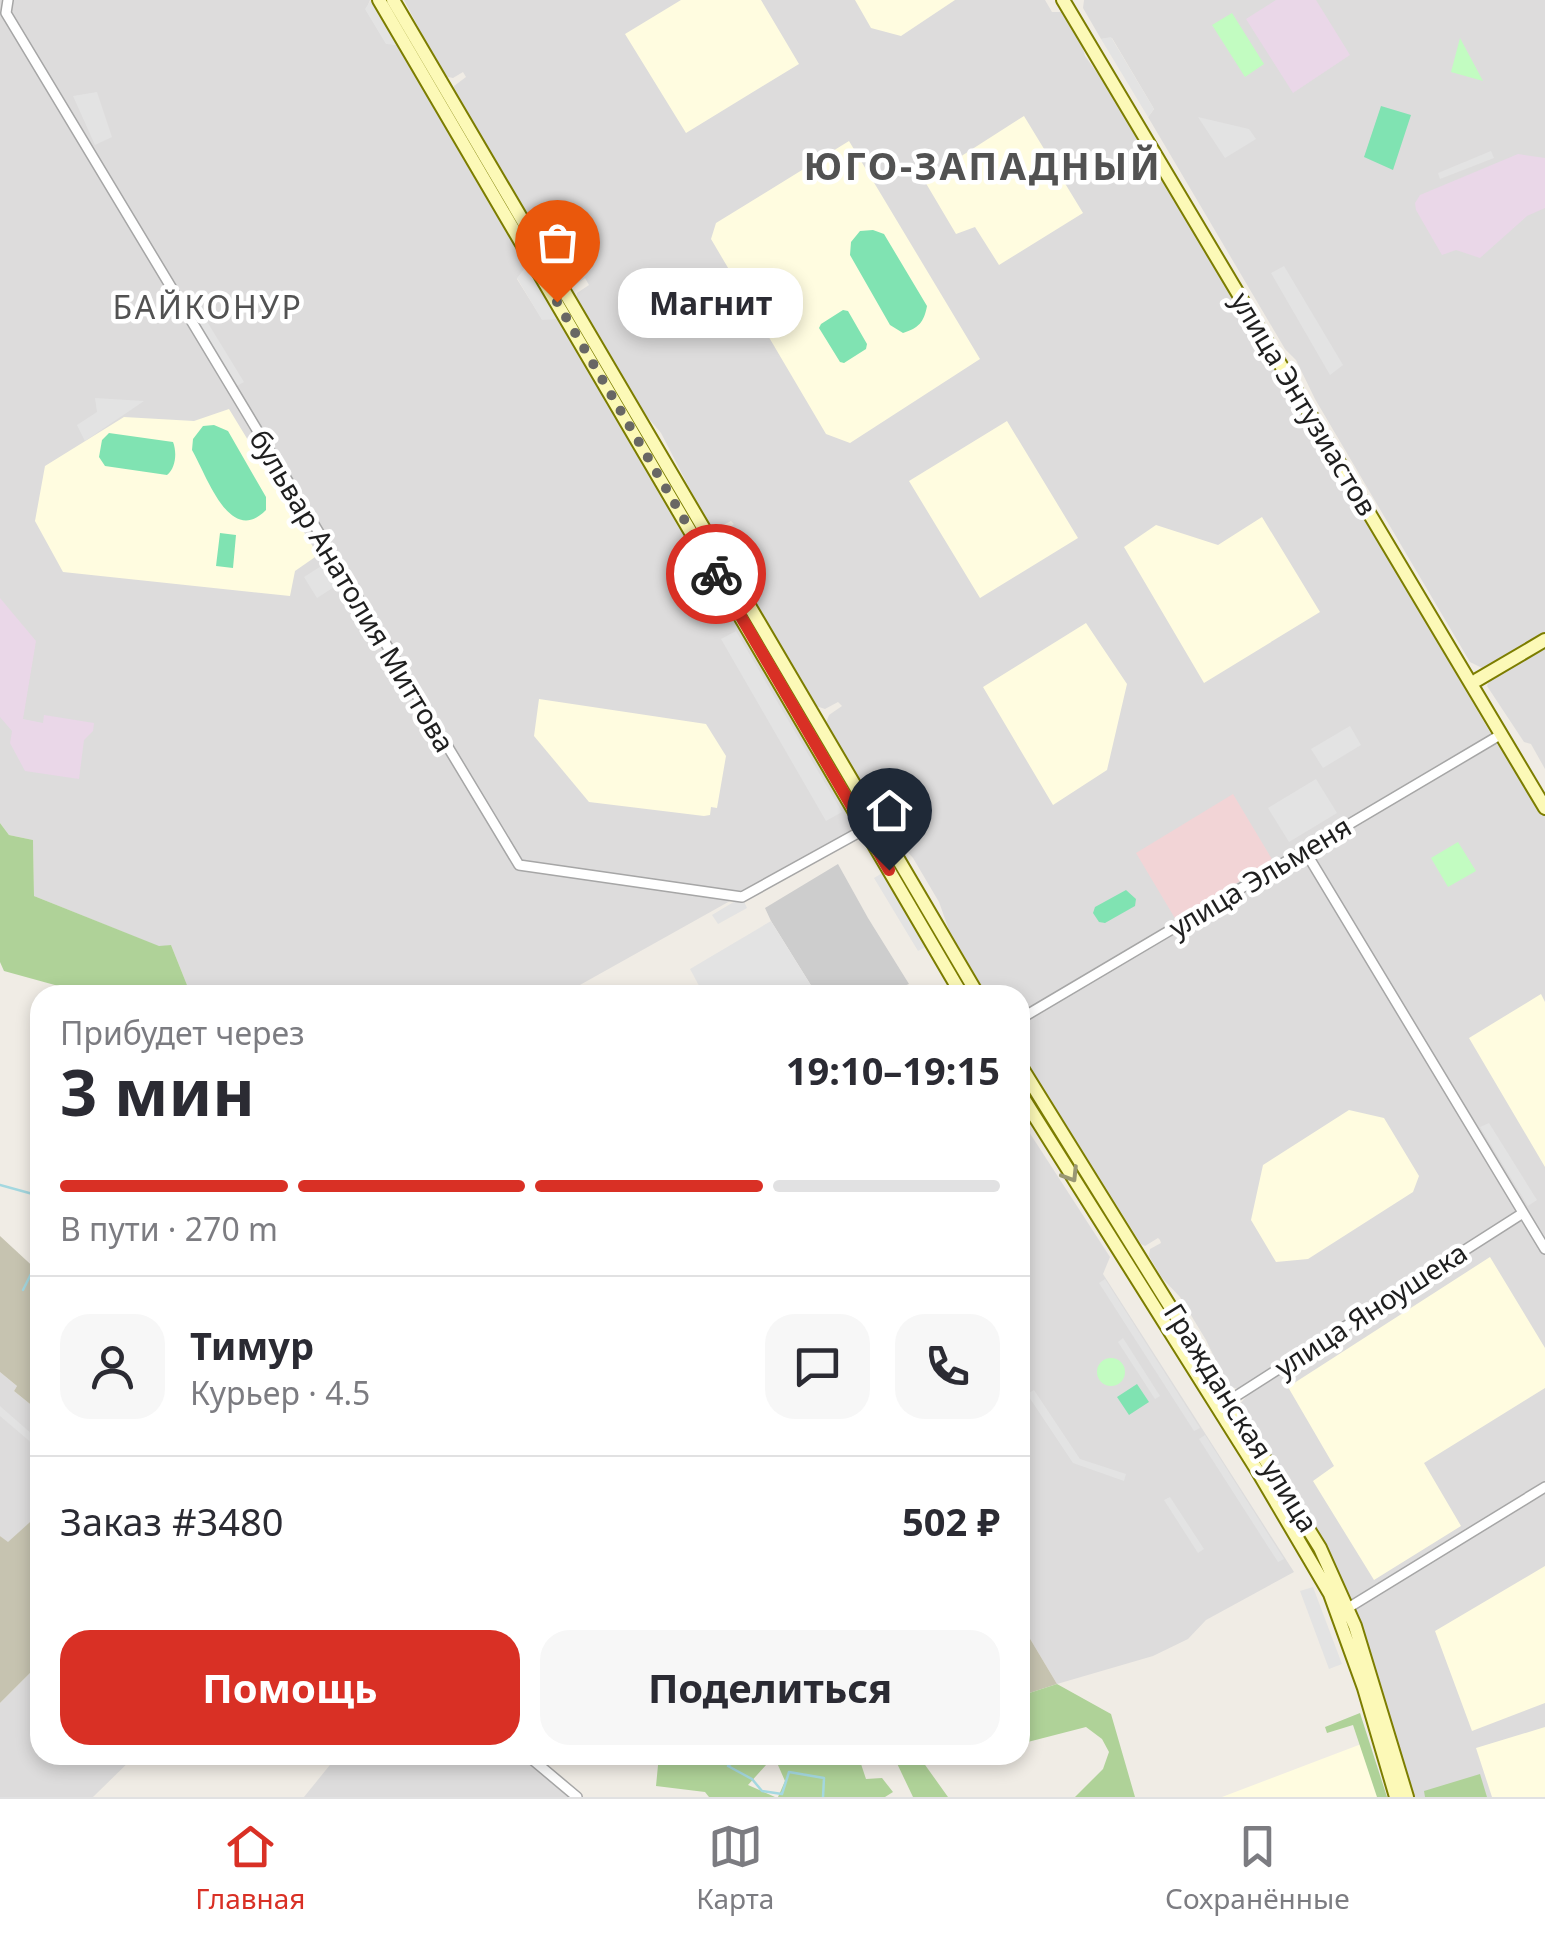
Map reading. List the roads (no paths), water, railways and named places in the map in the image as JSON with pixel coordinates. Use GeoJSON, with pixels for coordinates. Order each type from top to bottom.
{"type":"FeatureCollection","features":[{"type":"Feature","properties":{"kind":"main road"},"geometry":{"type":"LineString","coordinates":[[380,0],[439,92],[704,542],[972,985]]}},
{"type":"Feature","properties":{"kind":"main road"},"geometry":{"type":"LineString","coordinates":[[392,0],[439,92]]}},
{"type":"Feature","properties":{"kind":"main road","name":"улица Энтузиастов"},"geometry":{"type":"LineString","coordinates":[[1063,0],[1175,180]]}},
{"type":"Feature","properties":{"kind":"main road","name":"улица Энтузиастов"},"geometry":{"type":"LineString","coordinates":[[1072,0],[1545,808]]}},
{"type":"Feature","properties":{"kind":"main road"},"geometry":{"type":"LineString","coordinates":[[704,542],[956,985]]}},
{"type":"Feature","properties":{"kind":"main road","name":"улица Энтузиастов"},"geometry":{"type":"LineString","coordinates":[[1416,586],[1545,793]]}},
{"type":"Feature","properties":{"kind":"main road"},"geometry":{"type":"LineString","coordinates":[[1476,680],[1545,640]]}},
{"type":"Feature","properties":{"kind":"main road","name":"Гражданская улица"},"geometry":{"type":"LineString","coordinates":[[1030,1083],[1343,1610],[1406,1797]]}},
{"type":"Feature","properties":{"kind":"main road","name":"Гражданская улица"},"geometry":{"type":"LineString","coordinates":[[1030,1108],[1224,1404]]}},
{"type":"Feature","properties":{"kind":"main road","name":"Гражданская улица"},"geometry":{"type":"LineString","coordinates":[[1343,1610],[1396,1797]]}},
{"type":"Feature","properties":{"kind":"street","name":"бульвар Анатолия Миттова"},"geometry":{"type":"LineString","coordinates":[[8,0],[6,13],[519,865],[742,897],[865,829]]}},
{"type":"Feature","properties":{"kind":"street","name":"улица Эльменя"},"geometry":{"type":"LineString","coordinates":[[1030,1013],[1500,735]]}},
{"type":"Feature","properties":{"kind":"street"},"geometry":{"type":"LineString","coordinates":[[1304,851],[1545,1249]]}},
{"type":"Feature","properties":{"kind":"street","name":"улица Яноушека"},"geometry":{"type":"LineString","coordinates":[[1224,1404],[1523,1213]]}},
{"type":"Feature","properties":{"kind":"street"},"geometry":{"type":"LineString","coordinates":[[1343,1610],[1545,1487]]}},
{"type":"Feature","properties":{"kind":"street"},"geometry":{"type":"LineString","coordinates":[[539,1765],[577,1797]]}},
{"type":"Feature","properties":{"kind":"waterway"},"geometry":{"type":"LineString","coordinates":[[0,1185],[30,1193]]}},
{"type":"Feature","properties":{"kind":"waterway"},"geometry":{"type":"LineString","coordinates":[[23,1290],[30,1276]]}},
{"type":"Feature","properties":{"kind":"waterway"},"geometry":{"type":"LineString","coordinates":[[729,1765],[752,1779],[762,1791],[782,1794],[789,1772],[824,1778],[823,1797]]}},
{"type":"Feature","properties":{"kind":"place","name":"Магнит"},"geometry":{"type":"Point","coordinates":[557,302]}},
{"type":"Feature","properties":{"kind":"district","name":"ЮГО-ЗАПАДНЫЙ"},"geometry":{"type":"Point","coordinates":[983,167]}},
{"type":"Feature","properties":{"kind":"district","name":"БАЙКОНУР"},"geometry":{"type":"Point","coordinates":[208,308]}}]}
